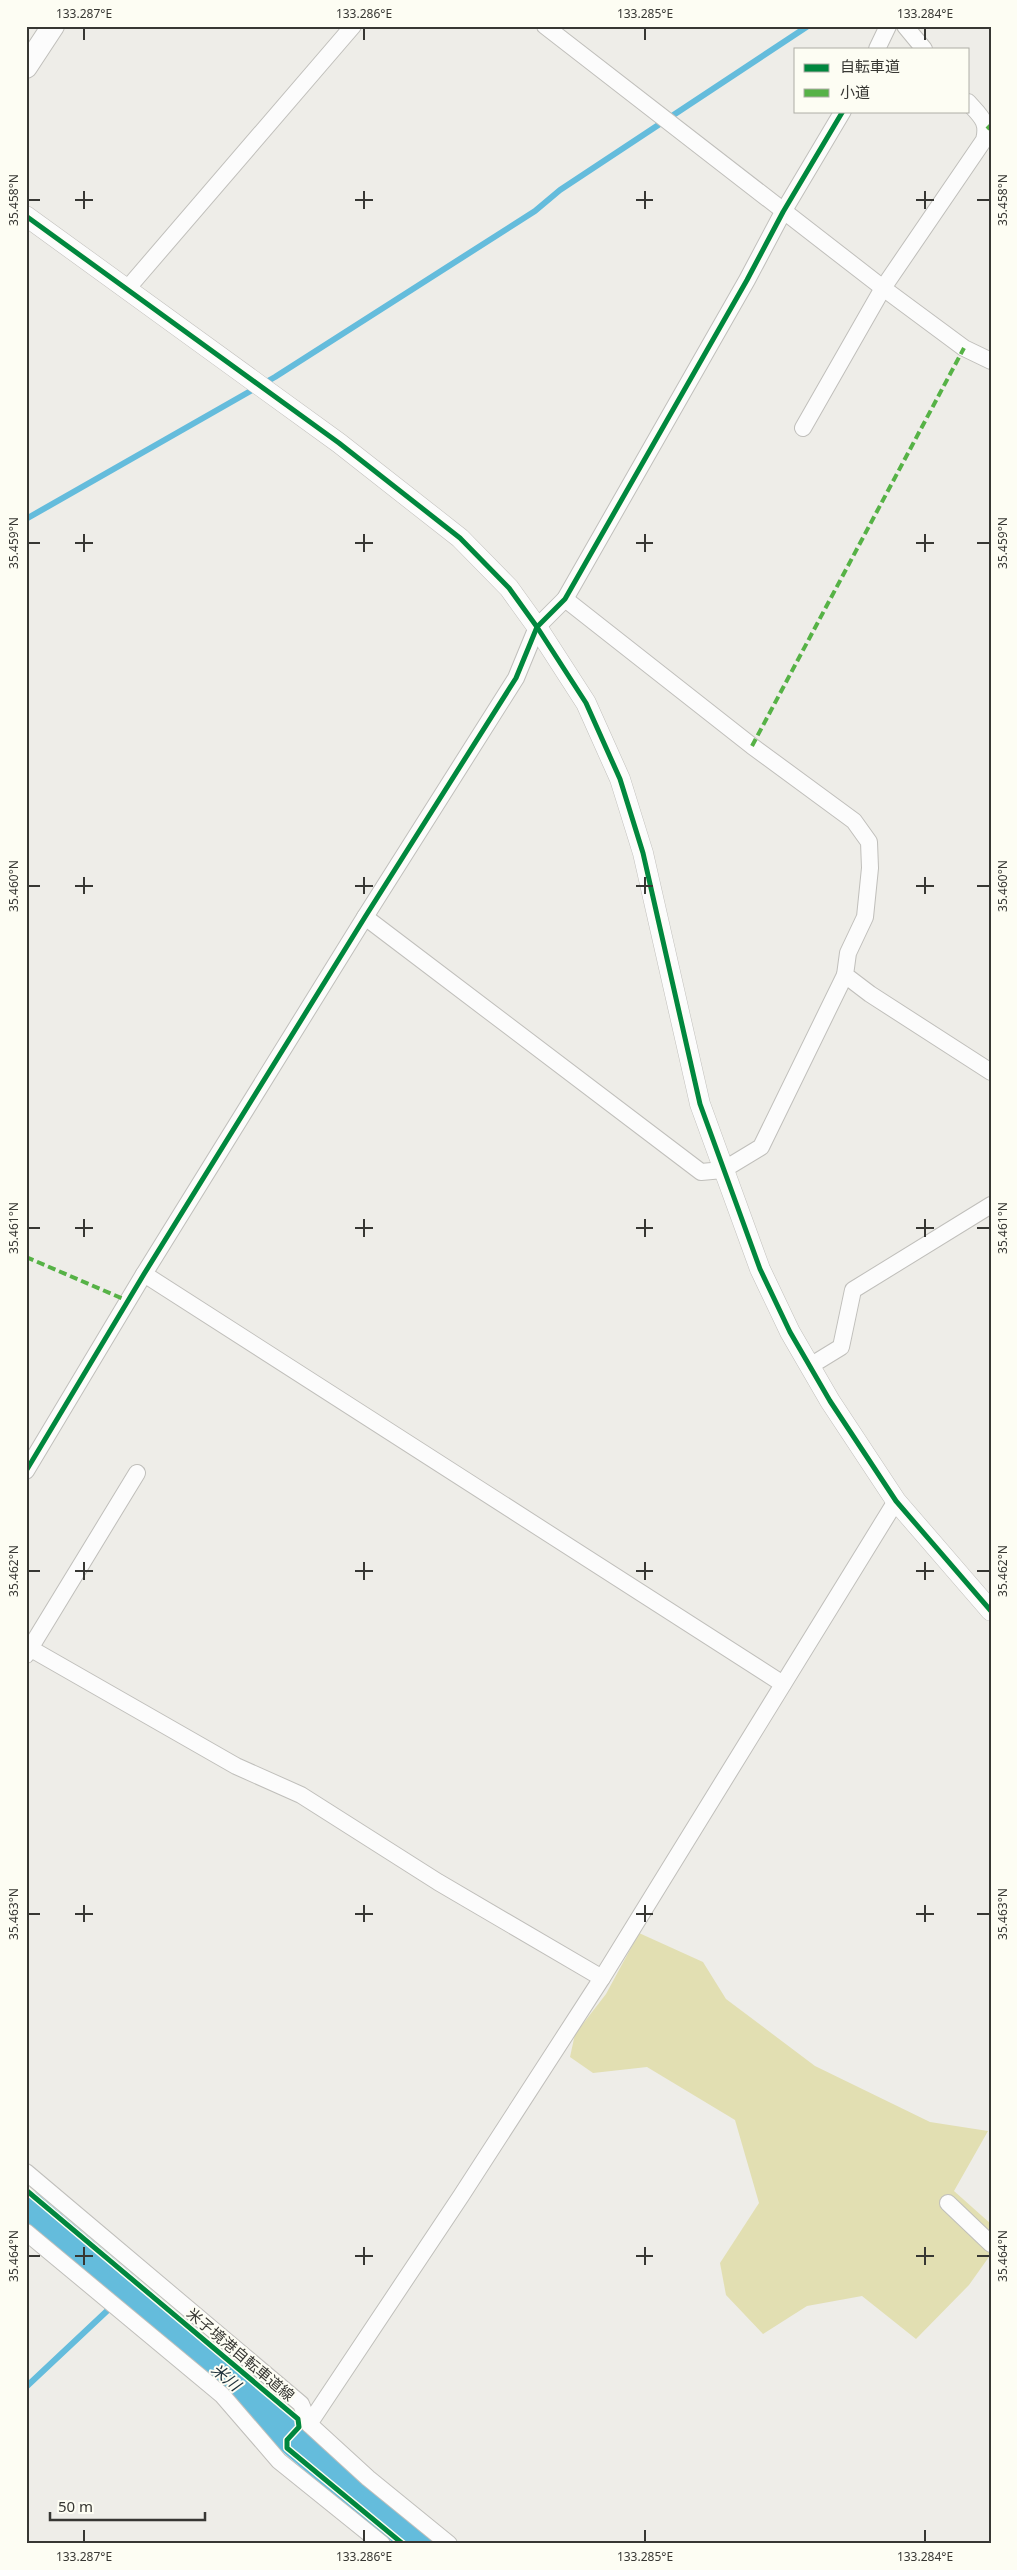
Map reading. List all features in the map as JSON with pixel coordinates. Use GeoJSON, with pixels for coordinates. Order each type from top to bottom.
{"type":"FeatureCollection","features":[{"type":"Feature","properties":{"kind":"main road"},"geometry":{"type":"LineString","coordinates":[[26,67],[53,26]]}},
{"type":"Feature","properties":{"kind":"street"},"geometry":{"type":"LineString","coordinates":[[127,289],[353,26]]}},
{"type":"Feature","properties":{"kind":"street"},"geometry":{"type":"LineString","coordinates":[[545,26],[883,288],[964,348],[991,360]]}},
{"type":"Feature","properties":{"kind":"street"},"geometry":{"type":"LineString","coordinates":[[877,48],[888,26]]}},
{"type":"Feature","properties":{"kind":"street"},"geometry":{"type":"LineString","coordinates":[[905,26],[923,48]]}},
{"type":"Feature","properties":{"kind":"street"},"geometry":{"type":"LineString","coordinates":[[804,428],[883,288],[984,140],[987,129],[983,119],[970,104]]}},
{"type":"Feature","properties":{"kind":"street"},"geometry":{"type":"LineString","coordinates":[[26,1471],[144,1274],[365,917],[516,678],[537,627],[566,599],[747,280],[783,212],[842,112]]}},
{"type":"Feature","properties":{"kind":"street"},"geometry":{"type":"LineString","coordinates":[[26,216],[339,443],[460,538],[509,588],[537,627],[586,702],[620,779],[643,853],[700,1104],[760,1269],[790,1332],[830,1401],[896,1501],[991,1611]]}},
{"type":"Feature","properties":{"kind":"street"},"geometry":{"type":"LineString","coordinates":[[365,917],[701,1172],[723,1170],[761,1147],[845,975],[848,953],[865,917],[870,868],[869,842],[854,821],[752,746],[566,599]]}},
{"type":"Feature","properties":{"kind":"street"},"geometry":{"type":"LineString","coordinates":[[845,975],[870,994],[991,1072]]}},
{"type":"Feature","properties":{"kind":"street"},"geometry":{"type":"LineString","coordinates":[[810,1366],[841,1348],[853,1290],[991,1204]]}},
{"type":"Feature","properties":{"kind":"street"},"geometry":{"type":"LineString","coordinates":[[144,1274],[783,1684]]}},
{"type":"Feature","properties":{"kind":"street"},"geometry":{"type":"LineString","coordinates":[[137,1473],[28,1650],[236,1766],[301,1795],[438,1882],[602,1978]]}},
{"type":"Feature","properties":{"kind":"street"},"geometry":{"type":"LineString","coordinates":[[310,2424],[462,2196],[602,1978],[896,1501]]}},
{"type":"Feature","properties":{"kind":"street"},"geometry":{"type":"LineString","coordinates":[[26,2172],[301,2404],[310,2424],[368,2478],[449,2544]]}},
{"type":"Feature","properties":{"kind":"street"},"geometry":{"type":"LineString","coordinates":[[948,2203],[991,2244]]}},
{"type":"Feature","properties":{"kind":"street"},"geometry":{"type":"LineString","coordinates":[[26,2232],[222,2395],[279,2461],[382,2544]]}},
{"type":"Feature","properties":{"kind":"shaded area"},"geometry":{"type":"Polygon","coordinates":[[[639,1933],[703,1962],[726,1999],[815,2066],[930,2122],[988,2131],[954,2191],[991,2224],[991,2254],[969,2285],[916,2339],[862,2296],[807,2306],[763,2334],[726,2295],[720,2263],[759,2203],[735,2120],[647,2067],[593,2073],[570,2057],[575,2034],[606,1994],[639,1933]]]}},
{"type":"Feature","properties":{"kind":"waterway"},"geometry":{"type":"LineString","coordinates":[[26,519],[275,377],[535,211],[560,190],[808,26]]}},
{"type":"Feature","properties":{"kind":"waterway","name":"米川"},"geometry":{"type":"LineString","coordinates":[[26,2209],[317,2456],[425,2544]]}},
{"type":"Feature","properties":{"kind":"waterway"},"geometry":{"type":"LineString","coordinates":[[26,2387],[125,2294]]}},
{"type":"Feature","properties":{"kind":"marked path"},"geometry":{"type":"LineString","coordinates":[[987,129],[991,125]]}},
{"type":"Feature","properties":{"kind":"marked path"},"geometry":{"type":"LineString","coordinates":[[752,746],[964,348]]}},
{"type":"Feature","properties":{"kind":"marked path"},"geometry":{"type":"LineString","coordinates":[[26,1257],[128,1301]]}},
{"type":"Feature","properties":{"kind":"cycle path"},"geometry":{"type":"LineString","coordinates":[[26,1471],[144,1274],[365,917],[516,678],[537,627],[565,599],[747,280],[783,212],[842,112]]}},
{"type":"Feature","properties":{"kind":"cycle path"},"geometry":{"type":"LineString","coordinates":[[26,216],[339,443],[460,538],[509,588],[537,627],[586,703],[620,779],[643,853],[700,1104],[760,1269],[790,1332],[830,1401],[896,1501],[991,1611]]}},
{"type":"Feature","properties":{"kind":"cycle path","name":"米子境港自転車道線"},"geometry":{"type":"LineString","coordinates":[[26,2190],[298,2419],[299,2427],[287,2440],[287,2448],[403,2544]]}}]}
